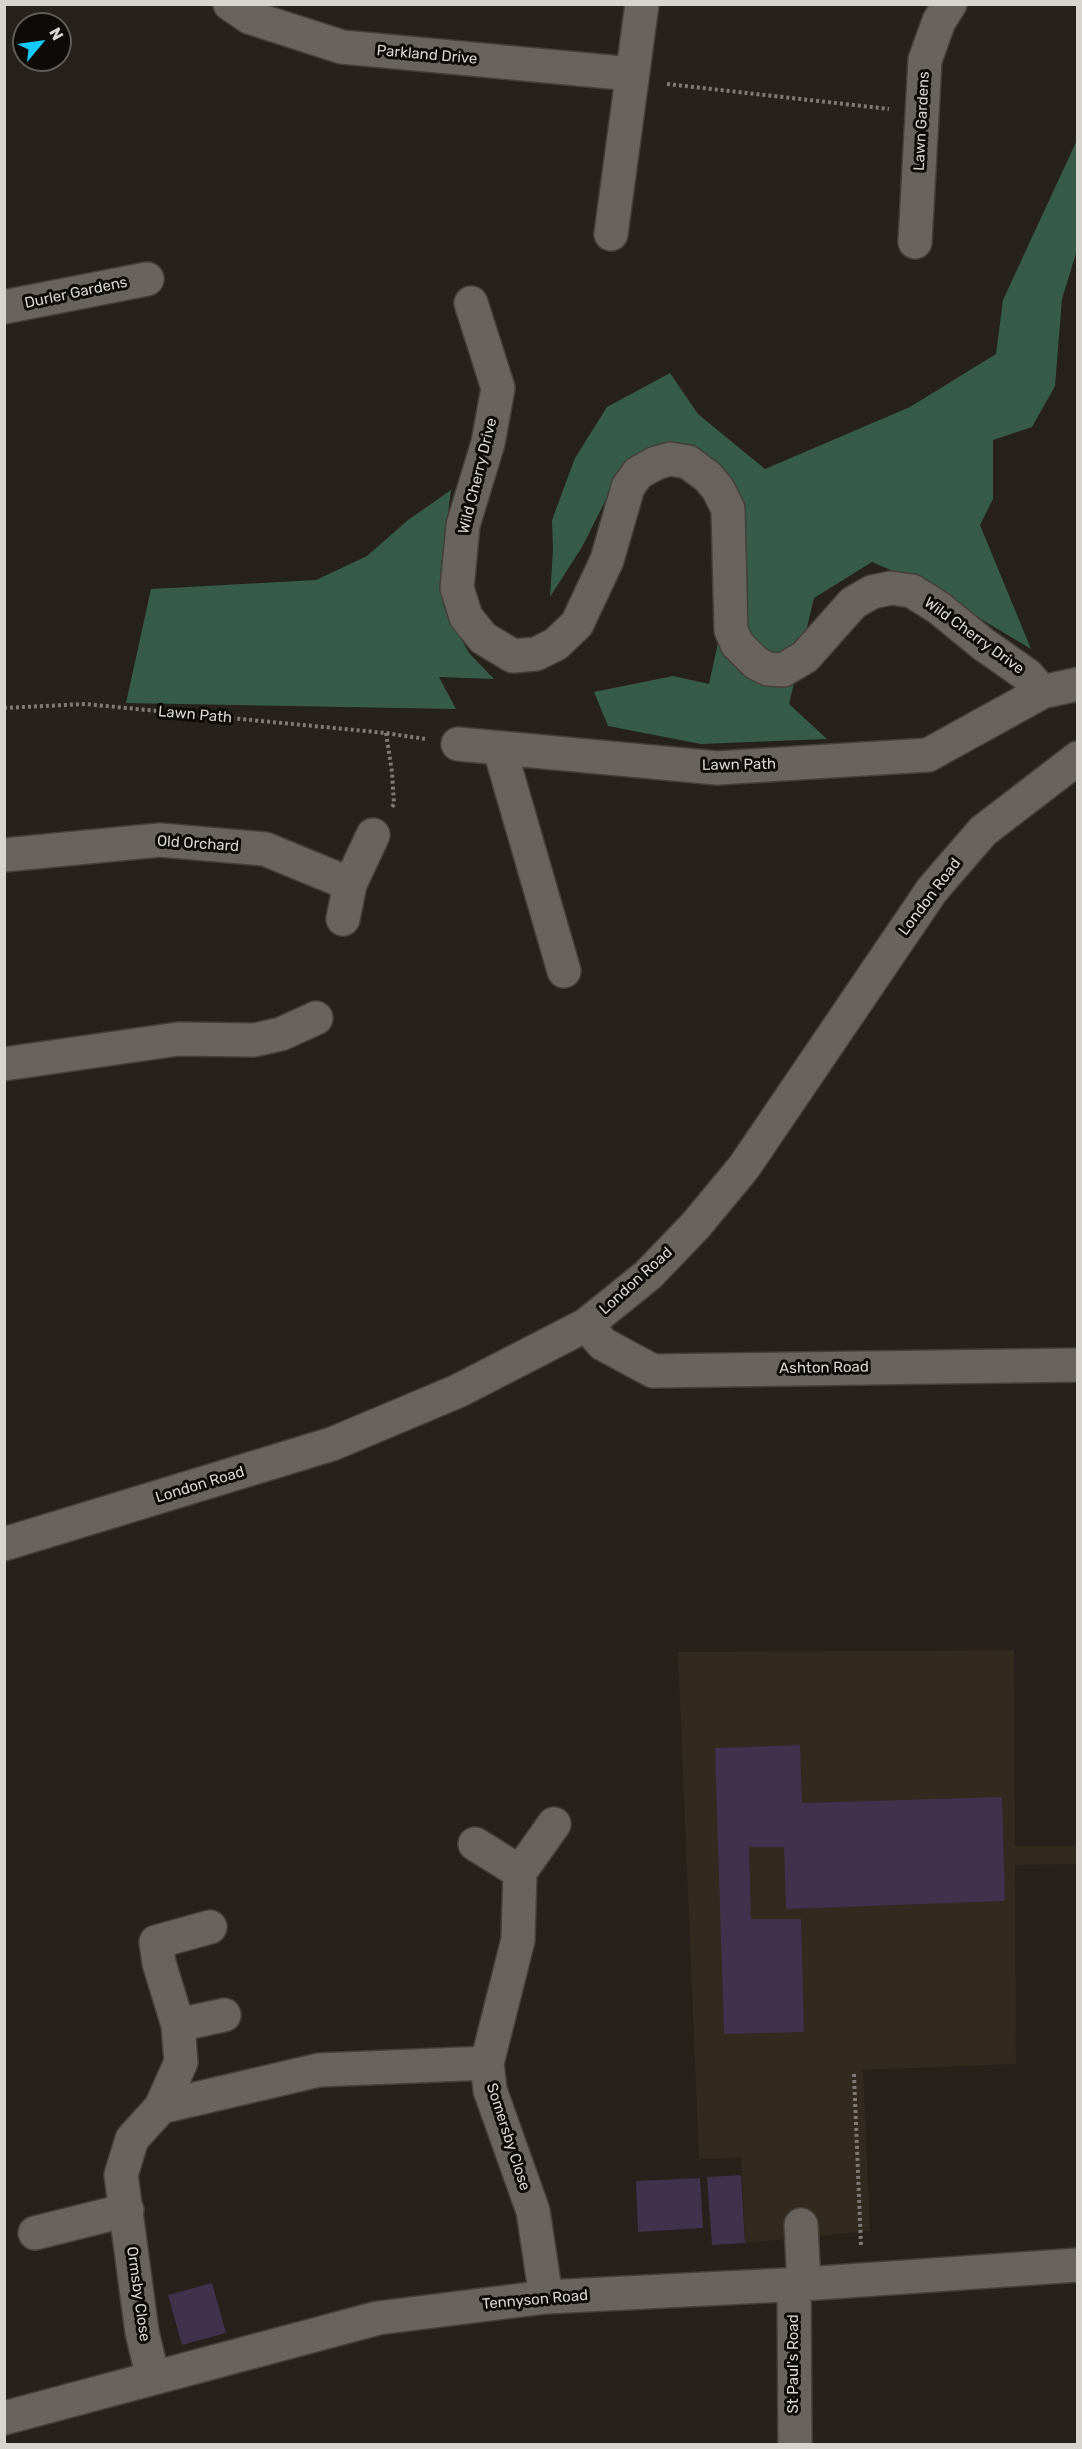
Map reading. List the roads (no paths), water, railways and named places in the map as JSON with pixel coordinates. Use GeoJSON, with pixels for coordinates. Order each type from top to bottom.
{"type":"FeatureCollection","features":[{"type":"Feature","properties":{"kind":"street","name":"Parkland Drive"},"geometry":{"type":"LineString","coordinates":[[230,4],[249,18],[342,47],[632,74]]}},
{"type":"Feature","properties":{"kind":"street"},"geometry":{"type":"LineString","coordinates":[[611,234],[642,4]]}},
{"type":"Feature","properties":{"kind":"street","name":"Lawn Gardens"},"geometry":{"type":"LineString","coordinates":[[915,242],[925,60],[939,21],[950,4]]}},
{"type":"Feature","properties":{"kind":"street","name":"Durler Gardens"},"geometry":{"type":"LineString","coordinates":[[4,307],[147,279]]}},
{"type":"Feature","properties":{"kind":"street","name":"Wild Cherry Drive"},"geometry":{"type":"LineString","coordinates":[[471,303],[498,388],[488,443],[464,525],[457,588],[466,617],[483,638],[513,656],[536,654],[556,644],[577,624],[607,560],[628,487],[638,473],[656,463],[670,459],[688,462],[708,477],[718,489],[728,509],[731,630],[737,644],[756,663],[768,669],[783,670],[805,657],[853,603],[872,591],[891,588],[912,591],[939,608],[983,644],[1027,675],[1042,692]]}},
{"type":"Feature","properties":{"kind":"street","name":"Lawn Path"},"geometry":{"type":"LineString","coordinates":[[458,744],[500,750],[717,768],[928,755],[1042,692],[1077,684]]}},
{"type":"Feature","properties":{"kind":"street"},"geometry":{"type":"LineString","coordinates":[[500,750],[564,971]]}},
{"type":"Feature","properties":{"kind":"street","name":"London Road"},"geometry":{"type":"LineString","coordinates":[[4,1544],[332,1444],[458,1391],[586,1325],[648,1275],[696,1225],[744,1167],[932,890],[982,831],[1077,758]]}},
{"type":"Feature","properties":{"kind":"street"},"geometry":{"type":"LineString","coordinates":[[343,919],[350,884],[373,835]]}},
{"type":"Feature","properties":{"kind":"street","name":"Old Orchard"},"geometry":{"type":"LineString","coordinates":[[4,855],[160,840],[265,849],[350,884]]}},
{"type":"Feature","properties":{"kind":"street"},"geometry":{"type":"LineString","coordinates":[[4,1064],[178,1039],[254,1040],[281,1034],[316,1018]]}},
{"type":"Feature","properties":{"kind":"street","name":"Ashton Road"},"geometry":{"type":"LineString","coordinates":[[586,1325],[603,1344],[653,1371],[1077,1365]]}},
{"type":"Feature","properties":{"kind":"street"},"geometry":{"type":"LineString","coordinates":[[475,1844],[520,1872],[554,1824]]}},
{"type":"Feature","properties":{"kind":"street","name":"Somersby Close"},"geometry":{"type":"LineString","coordinates":[[520,1872],[518,1940],[487,2063],[490,2090],[532,2211],[546,2297]]}},
{"type":"Feature","properties":{"kind":"street","name":"Ormsby Close"},"geometry":{"type":"LineString","coordinates":[[153,2378],[142,2332],[121,2175],[132,2139],[161,2107],[181,2062],[177,2025],[159,1963],[156,1942],[210,1927]]}},
{"type":"Feature","properties":{"kind":"street"},"geometry":{"type":"LineString","coordinates":[[177,2025],[224,2015]]}},
{"type":"Feature","properties":{"kind":"street"},"geometry":{"type":"LineString","coordinates":[[161,2107],[319,2070],[487,2063]]}},
{"type":"Feature","properties":{"kind":"street"},"geometry":{"type":"LineString","coordinates":[[35,2233],[127,2210]]}},
{"type":"Feature","properties":{"kind":"street","name":"St Paul's Road"},"geometry":{"type":"LineString","coordinates":[[795,2445],[801,2224]]}},
{"type":"Feature","properties":{"kind":"street","name":"Tennyson Road"},"geometry":{"type":"LineString","coordinates":[[4,2418],[378,2318],[546,2297],[799,2284],[1077,2265]]}}]}
